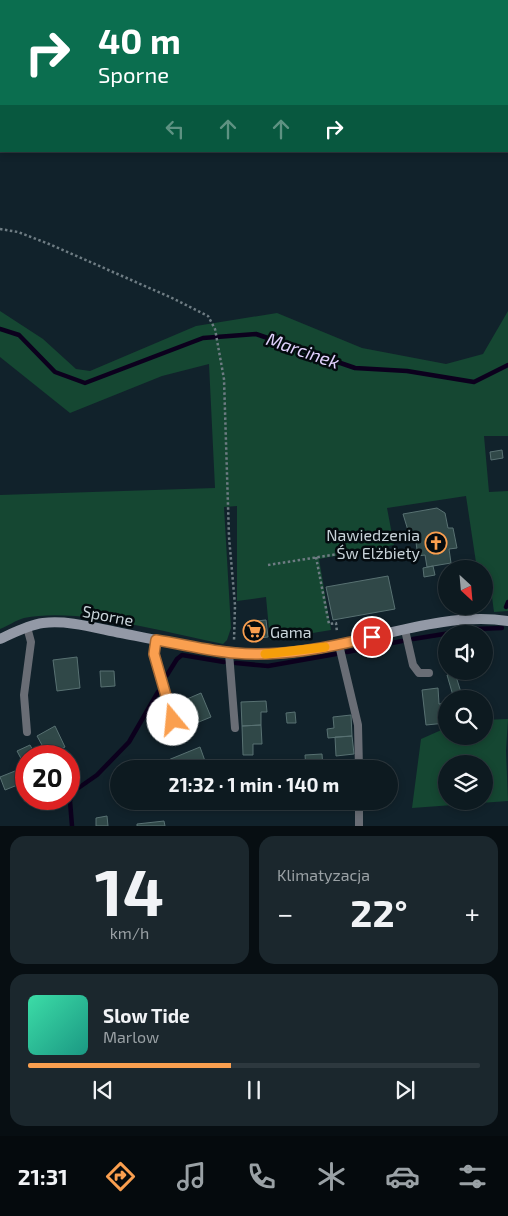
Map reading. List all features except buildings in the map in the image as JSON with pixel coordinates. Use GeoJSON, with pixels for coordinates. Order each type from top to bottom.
{"type":"FeatureCollection","features":[{"type":"Feature","properties":{"kind":"street","name":"Sporne"},"geometry":{"type":"LineString","coordinates":[[0,639],[26,627],[41,623],[72,623],[232,653],[269,654],[339,645],[405,630],[487,618],[508,621]]}},
{"type":"Feature","properties":{"kind":"lane"},"geometry":{"type":"LineString","coordinates":[[26,627],[31,642],[24,695],[27,732]]}},
{"type":"Feature","properties":{"kind":"lane"},"geometry":{"type":"LineString","coordinates":[[405,630],[413,665],[419,672],[429,673]]}},
{"type":"Feature","properties":{"kind":"lane"},"geometry":{"type":"LineString","coordinates":[[156,640],[154,654],[178,737]]}},
{"type":"Feature","properties":{"kind":"lane"},"geometry":{"type":"LineString","coordinates":[[339,645],[358,725],[359,760]]}},
{"type":"Feature","properties":{"kind":"lane"},"geometry":{"type":"LineString","coordinates":[[232,653],[235,728]]}},
{"type":"Feature","properties":{"kind":"lane"},"geometry":{"type":"LineString","coordinates":[[359,810],[359,826]]}},
{"type":"Feature","properties":{"kind":"path"},"geometry":{"type":"LineString","coordinates":[[0,229],[18,232],[49,244],[170,297],[208,316],[215,329],[224,379],[229,537],[235,605],[232,653]]}},
{"type":"Feature","properties":{"kind":"path"},"geometry":{"type":"LineString","coordinates":[[268,565],[338,554]]}},
{"type":"Feature","properties":{"kind":"path"},"geometry":{"type":"LineString","coordinates":[[316,557],[329,624],[336,623],[339,645]]}},
{"type":"Feature","properties":{"kind":"green space"},"geometry":{"type":"Polygon","coordinates":[[[0,311],[43,339],[76,369],[90,371],[196,326],[277,313],[362,348],[446,364],[483,354],[508,311],[508,436],[484,436],[489,492],[508,491],[508,611],[494,612],[493,560],[476,560],[466,496],[387,508],[394,545],[319,559],[331,630],[270,640],[266,597],[237,601],[237,506],[224,507],[231,628],[227,640],[223,644],[97,618],[71,616],[24,618],[0,629],[0,495],[215,488],[209,364],[162,376],[70,413],[0,357],[0,311]]]}},
{"type":"Feature","properties":{"kind":"green space"},"geometry":{"type":"Polygon","coordinates":[[[508,719],[506,751],[508,801],[493,802],[493,755],[438,755],[438,806],[412,808],[421,739],[438,732],[438,745],[493,745],[493,720],[508,719]]]}},
{"type":"Feature","properties":{"kind":"waterway","name":"Marcinek"},"geometry":{"type":"LineString","coordinates":[[0,329],[19,335],[55,372],[85,383],[203,338],[256,334],[355,368],[407,371],[474,382],[508,365]]}},
{"type":"Feature","properties":{"kind":"waterway"},"geometry":{"type":"LineString","coordinates":[[506,607],[508,602]]}},
{"type":"Feature","properties":{"kind":"waterway"},"geometry":{"type":"LineString","coordinates":[[413,639],[475,629],[502,628]]}},
{"type":"Feature","properties":{"kind":"waterway"},"geometry":{"type":"LineString","coordinates":[[347,652],[402,641]]}},
{"type":"Feature","properties":{"kind":"waterway"},"geometry":{"type":"LineString","coordinates":[[236,663],[268,666],[336,654]]}},
{"type":"Feature","properties":{"kind":"waterway"},"geometry":{"type":"LineString","coordinates":[[167,675],[177,659],[182,655],[224,662]]}},
{"type":"Feature","properties":{"kind":"waterway"},"geometry":{"type":"LineString","coordinates":[[72,826],[70,801],[74,791],[97,775],[129,742],[158,692]]}},
{"type":"Feature","properties":{"kind":"slow traffic"},"geometry":{"type":"LineString","coordinates":[[265,654],[325,647]]}},
{"type":"Feature","properties":{"kind":"place","name":"Nawiedzenia Św Elżbiety"},"geometry":{"type":"Point","coordinates":[436,543]}},
{"type":"Feature","properties":{"kind":"place","name":"Gama"},"geometry":{"type":"Point","coordinates":[254,631]}},
{"type":"Feature","properties":{"kind":"route"},"geometry":{"type":"LineString","coordinates":[[173,720],[154,654],[156,640],[234,653],[269,654],[339,645],[372,637]]}}]}
